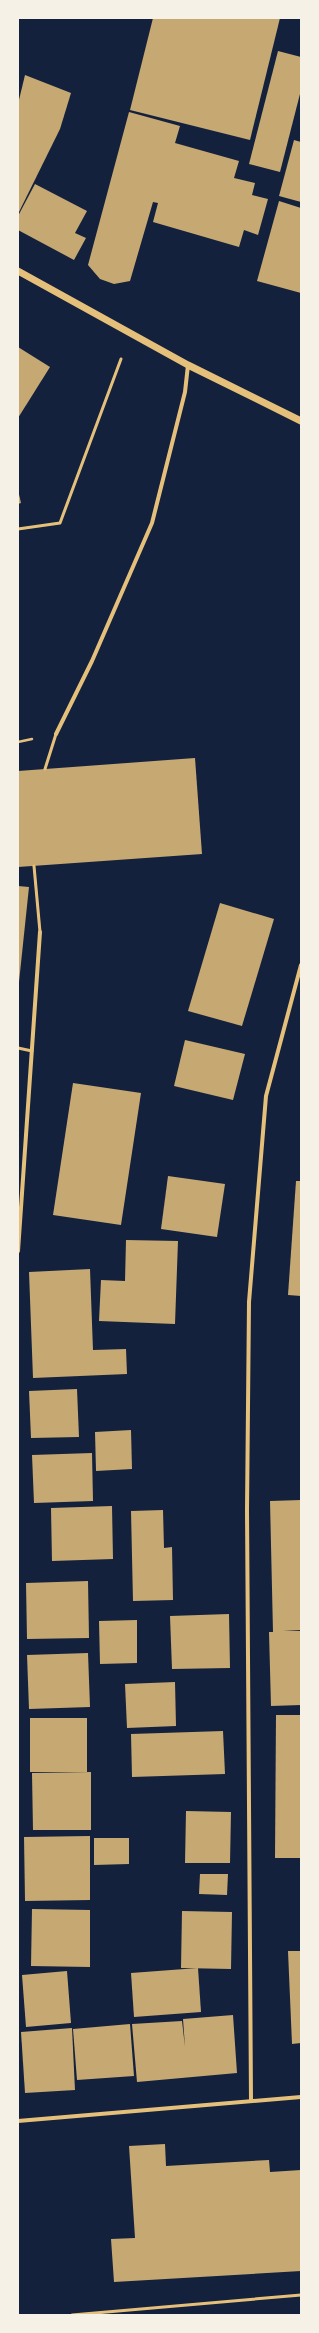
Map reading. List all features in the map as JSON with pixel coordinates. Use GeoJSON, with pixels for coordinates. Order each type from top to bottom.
{"type":"FeatureCollection","features":[{"type":"Feature","properties":{"kind":"street"},"geometry":{"type":"LineString","coordinates":[[18,271],[188,365],[301,421]]}},
{"type":"Feature","properties":{"kind":"street"},"geometry":{"type":"LineString","coordinates":[[56,734],[92,661],[152,523],[185,392],[188,365]]}},
{"type":"Feature","properties":{"kind":"street"},"geometry":{"type":"LineString","coordinates":[[18,1251],[40,932]]}},
{"type":"Feature","properties":{"kind":"street"},"geometry":{"type":"LineString","coordinates":[[251,2100],[247,1510],[249,1302],[266,1096],[301,965]]}},
{"type":"Feature","properties":{"kind":"street"},"geometry":{"type":"LineString","coordinates":[[18,2121],[251,2100],[301,2097]]}},
{"type":"Feature","properties":{"kind":"lane"},"geometry":{"type":"LineString","coordinates":[[18,529],[60,523],[121,359]]}},
{"type":"Feature","properties":{"kind":"lane"},"geometry":{"type":"LineString","coordinates":[[46,769],[56,734]]}},
{"type":"Feature","properties":{"kind":"lane"},"geometry":{"type":"LineString","coordinates":[[34,866],[40,932]]}},
{"type":"Feature","properties":{"kind":"lane"},"geometry":{"type":"LineString","coordinates":[[18,1048],[32,1051]]}},
{"type":"Feature","properties":{"kind":"lane"},"geometry":{"type":"LineString","coordinates":[[72,2315],[301,2295]]}},
{"type":"Feature","properties":{"kind":"building"},"geometry":{"type":"Polygon","coordinates":[[[153,18],[280,18],[250,140],[130,110],[153,18]]]}},
{"type":"Feature","properties":{"kind":"building"},"geometry":{"type":"Polygon","coordinates":[[[278,51],[301,57],[301,90],[280,172],[249,164],[278,51]]]}},
{"type":"Feature","properties":{"kind":"building"},"geometry":{"type":"Polygon","coordinates":[[[25,75],[71,93],[60,129],[18,214],[18,104],[25,75]]]}},
{"type":"Feature","properties":{"kind":"building"},"geometry":{"type":"Polygon","coordinates":[[[129,112],[180,126],[175,143],[239,161],[234,178],[255,183],[252,195],[268,199],[258,235],[244,230],[239,247],[153,222],[158,203],[153,202],[130,281],[114,284],[100,279],[88,265],[129,112]]]}},
{"type":"Feature","properties":{"kind":"building"},"geometry":{"type":"Polygon","coordinates":[[[294,140],[301,142],[301,202],[279,196],[294,140]]]}},
{"type":"Feature","properties":{"kind":"building"},"geometry":{"type":"Polygon","coordinates":[[[35,184],[87,211],[75,233],[86,238],[74,260],[18,230],[18,216],[35,184]]]}},
{"type":"Feature","properties":{"kind":"building"},"geometry":{"type":"Polygon","coordinates":[[[279,201],[301,208],[301,293],[257,281],[279,201]]]}},
{"type":"Feature","properties":{"kind":"building"},"geometry":{"type":"Polygon","coordinates":[[[18,347],[50,367],[18,418],[18,347]]]}},
{"type":"Feature","properties":{"kind":"building"},"geometry":{"type":"Polygon","coordinates":[[[18,490],[21,503],[18,504],[18,490]]]}},
{"type":"Feature","properties":{"kind":"building"},"geometry":{"type":"Polygon","coordinates":[[[195,758],[202,854],[18,867],[18,771],[195,758]]]}},
{"type":"Feature","properties":{"kind":"building"},"geometry":{"type":"Polygon","coordinates":[[[18,886],[29,887],[19,982],[18,982],[18,886]]]}},
{"type":"Feature","properties":{"kind":"building"},"geometry":{"type":"Polygon","coordinates":[[[220,903],[274,919],[242,1026],[188,1011],[220,903]]]}},
{"type":"Feature","properties":{"kind":"building"},"geometry":{"type":"Polygon","coordinates":[[[185,1040],[245,1054],[233,1100],[174,1086],[185,1040]]]}},
{"type":"Feature","properties":{"kind":"building"},"geometry":{"type":"Polygon","coordinates":[[[73,1083],[141,1093],[121,1225],[53,1215],[73,1083]]]}},
{"type":"Feature","properties":{"kind":"building"},"geometry":{"type":"Polygon","coordinates":[[[168,1176],[225,1184],[217,1237],[161,1229],[168,1176]]]}},
{"type":"Feature","properties":{"kind":"building"},"geometry":{"type":"Polygon","coordinates":[[[296,1181],[301,1181],[301,1296],[288,1295],[296,1181]]]}},
{"type":"Feature","properties":{"kind":"building"},"geometry":{"type":"Polygon","coordinates":[[[126,1240],[178,1241],[175,1324],[99,1321],[101,1280],[125,1281],[126,1240]]]}},
{"type":"Feature","properties":{"kind":"building"},"geometry":{"type":"Polygon","coordinates":[[[90,1269],[93,1350],[126,1349],[127,1374],[33,1378],[29,1272],[90,1269]]]}},
{"type":"Feature","properties":{"kind":"building"},"geometry":{"type":"Polygon","coordinates":[[[77,1389],[79,1437],[31,1438],[29,1391],[77,1389]]]}},
{"type":"Feature","properties":{"kind":"building"},"geometry":{"type":"Polygon","coordinates":[[[131,1430],[132,1469],[96,1471],[95,1432],[131,1430]]]}},
{"type":"Feature","properties":{"kind":"building"},"geometry":{"type":"Polygon","coordinates":[[[92,1453],[93,1501],[34,1503],[32,1455],[92,1453]]]}},
{"type":"Feature","properties":{"kind":"building"},"geometry":{"type":"Polygon","coordinates":[[[301,1500],[301,1630],[283,1631],[301,1631],[301,1705],[271,1706],[269,1632],[273,1632],[270,1501],[301,1500]]]}},
{"type":"Feature","properties":{"kind":"building"},"geometry":{"type":"Polygon","coordinates":[[[112,1506],[113,1559],[52,1561],[51,1508],[112,1506]]]}},
{"type":"Feature","properties":{"kind":"building"},"geometry":{"type":"Polygon","coordinates":[[[163,1510],[164,1548],[172,1547],[173,1600],[133,1601],[131,1511],[163,1510]]]}},
{"type":"Feature","properties":{"kind":"building"},"geometry":{"type":"Polygon","coordinates":[[[88,1581],[89,1638],[27,1639],[26,1583],[88,1581]]]}},
{"type":"Feature","properties":{"kind":"building"},"geometry":{"type":"Polygon","coordinates":[[[229,1614],[230,1668],[172,1669],[170,1616],[229,1614]]]}},
{"type":"Feature","properties":{"kind":"building"},"geometry":{"type":"Polygon","coordinates":[[[137,1620],[137,1663],[100,1664],[99,1621],[137,1620]]]}},
{"type":"Feature","properties":{"kind":"building"},"geometry":{"type":"Polygon","coordinates":[[[88,1653],[90,1707],[29,1709],[27,1655],[88,1653]]]}},
{"type":"Feature","properties":{"kind":"building"},"geometry":{"type":"Polygon","coordinates":[[[175,1682],[176,1726],[127,1728],[125,1684],[175,1682]]]}},
{"type":"Feature","properties":{"kind":"building"},"geometry":{"type":"Polygon","coordinates":[[[276,1715],[301,1715],[301,1858],[275,1858],[276,1715]]]}},
{"type":"Feature","properties":{"kind":"building"},"geometry":{"type":"Polygon","coordinates":[[[30,1718],[87,1718],[87,1772],[30,1772],[30,1718]]]}},
{"type":"Feature","properties":{"kind":"building"},"geometry":{"type":"Polygon","coordinates":[[[223,1731],[225,1774],[132,1777],[131,1734],[223,1731]]]}},
{"type":"Feature","properties":{"kind":"building"},"geometry":{"type":"Polygon","coordinates":[[[91,1772],[91,1830],[33,1830],[32,1773],[91,1772]]]}},
{"type":"Feature","properties":{"kind":"building"},"geometry":{"type":"Polygon","coordinates":[[[186,1811],[231,1812],[230,1863],[185,1863],[186,1811]]]}},
{"type":"Feature","properties":{"kind":"building"},"geometry":{"type":"Polygon","coordinates":[[[90,1836],[90,1900],[25,1901],[24,1837],[90,1836]]]}},
{"type":"Feature","properties":{"kind":"building"},"geometry":{"type":"Polygon","coordinates":[[[94,1838],[129,1838],[129,1864],[94,1865],[94,1838]]]}},
{"type":"Feature","properties":{"kind":"building"},"geometry":{"type":"Polygon","coordinates":[[[200,1874],[228,1874],[227,1895],[199,1894],[200,1874]]]}},
{"type":"Feature","properties":{"kind":"building"},"geometry":{"type":"Polygon","coordinates":[[[32,1909],[90,1910],[90,1967],[31,1966],[32,1909]]]}},
{"type":"Feature","properties":{"kind":"building"},"geometry":{"type":"Polygon","coordinates":[[[182,1911],[232,1912],[231,1969],[181,1968],[182,1911]]]}},
{"type":"Feature","properties":{"kind":"building"},"geometry":{"type":"Polygon","coordinates":[[[288,1951],[301,1951],[301,2043],[292,2044],[288,1951]]]}},
{"type":"Feature","properties":{"kind":"building"},"geometry":{"type":"Polygon","coordinates":[[[198,1968],[201,2012],[134,2017],[131,1973],[198,1968]]]}},
{"type":"Feature","properties":{"kind":"building"},"geometry":{"type":"Polygon","coordinates":[[[67,1971],[71,2023],[26,2027],[22,1975],[67,1971]]]}},
{"type":"Feature","properties":{"kind":"building"},"geometry":{"type":"Polygon","coordinates":[[[233,2015],[237,2073],[137,2082],[132,2024],[182,2021],[185,2047],[183,2019],[233,2015]]]}},
{"type":"Feature","properties":{"kind":"building"},"geometry":{"type":"Polygon","coordinates":[[[130,2024],[134,2076],[77,2080],[73,2029],[130,2024]]]}},
{"type":"Feature","properties":{"kind":"building"},"geometry":{"type":"Polygon","coordinates":[[[72,2028],[75,2090],[25,2093],[21,2032],[72,2028]]]}},
{"type":"Feature","properties":{"kind":"building"},"geometry":{"type":"Polygon","coordinates":[[[165,2144],[166,2166],[269,2160],[270,2172],[301,2170],[301,2271],[114,2282],[111,2239],[135,2238],[129,2146],[165,2144]]]}}]}
